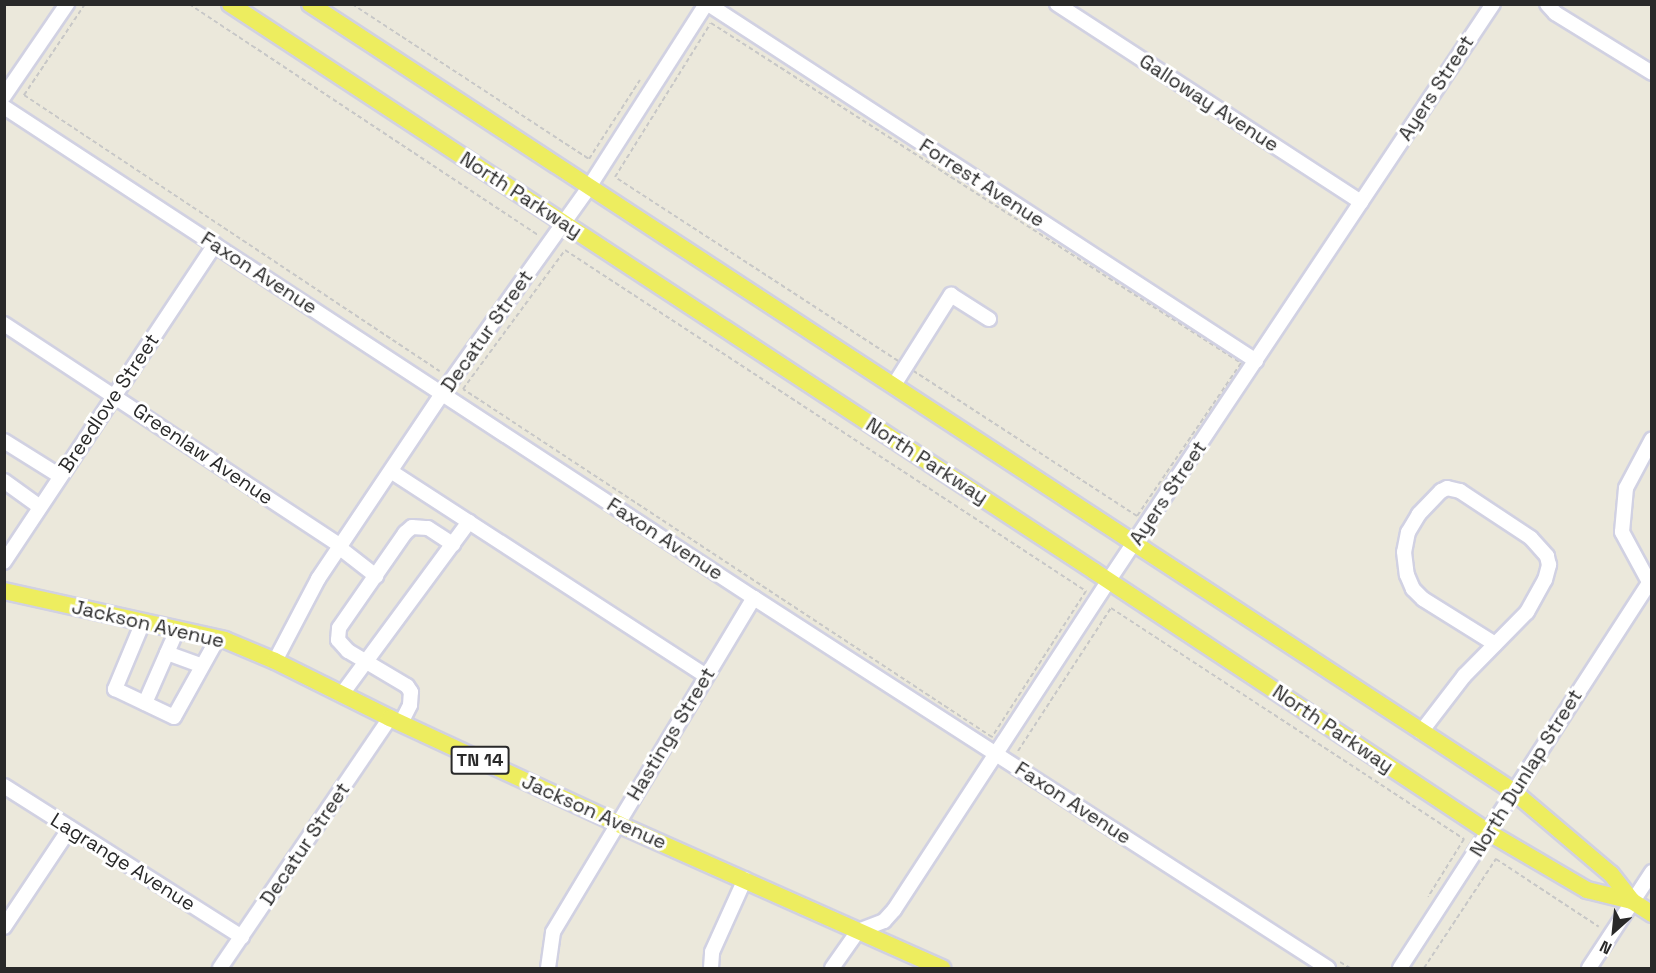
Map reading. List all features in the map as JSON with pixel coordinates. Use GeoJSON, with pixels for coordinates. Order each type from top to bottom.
{"type":"FeatureCollection","features":[{"type":"Feature","properties":{"kind":"main road","name":"North Parkway"},"geometry":{"type":"LineString","coordinates":[[230,4],[1109,580],[1488,832],[1587,890],[1632,901]]}},
{"type":"Feature","properties":{"kind":"main road","name":"North Parkway"},"geometry":{"type":"LineString","coordinates":[[310,4],[1136,542],[1513,791],[1611,874],[1632,901],[1652,914]]}},
{"type":"Feature","properties":{"kind":"main road","name":"Jackson Avenue"},"geometry":{"type":"LineString","coordinates":[[4,591],[218,638],[275,661],[396,721],[618,824],[942,969]]}},
{"type":"Feature","properties":{"kind":"street"},"geometry":{"type":"LineString","coordinates":[[4,96],[67,4]]}},
{"type":"Feature","properties":{"kind":"street","name":"Decatur Street"},"geometry":{"type":"LineString","coordinates":[[275,661],[318,579],[392,472],[443,392],[589,187],[707,4]]}},
{"type":"Feature","properties":{"kind":"street","name":"Forrest Avenue"},"geometry":{"type":"LineString","coordinates":[[707,4],[1256,361]]}},
{"type":"Feature","properties":{"kind":"street","name":"Galloway Avenue"},"geometry":{"type":"LineString","coordinates":[[1057,4],[1361,202]]}},
{"type":"Feature","properties":{"kind":"street","name":"Ayers Street"},"geometry":{"type":"LineString","coordinates":[[858,931],[884,921],[894,910],[1109,580],[1493,4]]}},
{"type":"Feature","properties":{"kind":"street"},"geometry":{"type":"LineString","coordinates":[[1546,4],[1555,13],[1652,73]]}},
{"type":"Feature","properties":{"kind":"street","name":"Faxon Avenue"},"geometry":{"type":"LineString","coordinates":[[4,107],[443,392],[754,598],[997,754],[1334,965]]}},
{"type":"Feature","properties":{"kind":"street","name":"Breedlove Street"},"geometry":{"type":"LineString","coordinates":[[4,562],[215,245]]}},
{"type":"Feature","properties":{"kind":"street"},"geometry":{"type":"LineString","coordinates":[[894,385],[951,295],[989,319]]}},
{"type":"Feature","properties":{"kind":"street","name":"Greenlaw Avenue"},"geometry":{"type":"LineString","coordinates":[[4,324],[114,394],[341,547],[376,576]]}},
{"type":"Feature","properties":{"kind":"street"},"geometry":{"type":"LineString","coordinates":[[1650,580],[1622,532],[1626,488],[1652,439]]}},
{"type":"Feature","properties":{"kind":"street"},"geometry":{"type":"LineString","coordinates":[[4,441],[60,477]]}},
{"type":"Feature","properties":{"kind":"street"},"geometry":{"type":"LineString","coordinates":[[392,472],[705,675]]}},
{"type":"Feature","properties":{"kind":"street"},"geometry":{"type":"LineString","coordinates":[[4,481],[40,507]]}},
{"type":"Feature","properties":{"kind":"street"},"geometry":{"type":"LineString","coordinates":[[1421,732],[1464,676],[1527,612],[1545,580],[1549,566],[1547,556],[1532,538],[1460,491],[1447,488],[1441,491],[1419,514],[1408,532],[1404,552],[1407,575],[1413,589],[1423,599],[1495,644]]}},
{"type":"Feature","properties":{"kind":"street"},"geometry":{"type":"LineString","coordinates":[[342,694],[470,522]]}},
{"type":"Feature","properties":{"kind":"street"},"geometry":{"type":"LineString","coordinates":[[366,662],[348,651],[338,640],[339,628],[405,533],[412,527],[428,528],[453,544]]}},
{"type":"Feature","properties":{"kind":"street","name":"North Dunlap Street"},"geometry":{"type":"LineString","coordinates":[[1400,969],[1650,580]]}},
{"type":"Feature","properties":{"kind":"street","name":"Hastings Street"},"geometry":{"type":"LineString","coordinates":[[548,969],[553,932],[608,844],[705,675],[754,598]]}},
{"type":"Feature","properties":{"kind":"street"},"geometry":{"type":"LineString","coordinates":[[143,622],[115,689],[174,717],[218,638]]}},
{"type":"Feature","properties":{"kind":"street"},"geometry":{"type":"LineString","coordinates":[[145,703],[177,630]]}},
{"type":"Feature","properties":{"kind":"street"},"geometry":{"type":"LineString","coordinates":[[167,653],[202,666]]}},
{"type":"Feature","properties":{"kind":"street","name":"Decatur Street"},"geometry":{"type":"LineString","coordinates":[[220,969],[396,721],[410,705],[411,692],[407,686],[366,662]]}},
{"type":"Feature","properties":{"kind":"street","name":"Lagrange Avenue"},"geometry":{"type":"LineString","coordinates":[[4,786],[242,937]]}},
{"type":"Feature","properties":{"kind":"street"},"geometry":{"type":"LineString","coordinates":[[4,927],[70,828]]}},
{"type":"Feature","properties":{"kind":"street"},"geometry":{"type":"LineString","coordinates":[[1588,969],[1652,872]]}},
{"type":"Feature","properties":{"kind":"street"},"geometry":{"type":"LineString","coordinates":[[711,969],[712,952],[745,879]]}},
{"type":"Feature","properties":{"kind":"street"},"geometry":{"type":"LineString","coordinates":[[832,969],[858,931]]}},
{"type":"Feature","properties":{"kind":"path"},"geometry":{"type":"LineString","coordinates":[[85,4],[24,95],[440,372],[446,363]]}},
{"type":"Feature","properties":{"kind":"path"},"geometry":{"type":"LineString","coordinates":[[189,4],[539,233],[532,243]]}},
{"type":"Feature","properties":{"kind":"path"},"geometry":{"type":"LineString","coordinates":[[352,4],[589,159],[645,72]]}},
{"type":"Feature","properties":{"kind":"path"},"geometry":{"type":"LineString","coordinates":[[711,23],[1241,363],[1137,516],[905,367],[615,177],[711,23]]}},
{"type":"Feature","properties":{"kind":"path"},"geometry":{"type":"LineString","coordinates":[[566,250],[1086,591],[992,736],[463,389],[566,250]]}},
{"type":"Feature","properties":{"kind":"path"},"geometry":{"type":"LineString","coordinates":[[1017,753],[1111,608],[1464,839],[1427,899]]}},
{"type":"Feature","properties":{"kind":"path"},"geometry":{"type":"LineString","coordinates":[[1424,969],[1496,859],[1602,929]]}},
{"type":"Feature","properties":{"kind":"path"},"geometry":{"type":"LineString","coordinates":[[1334,965],[1350,969]]}}]}
